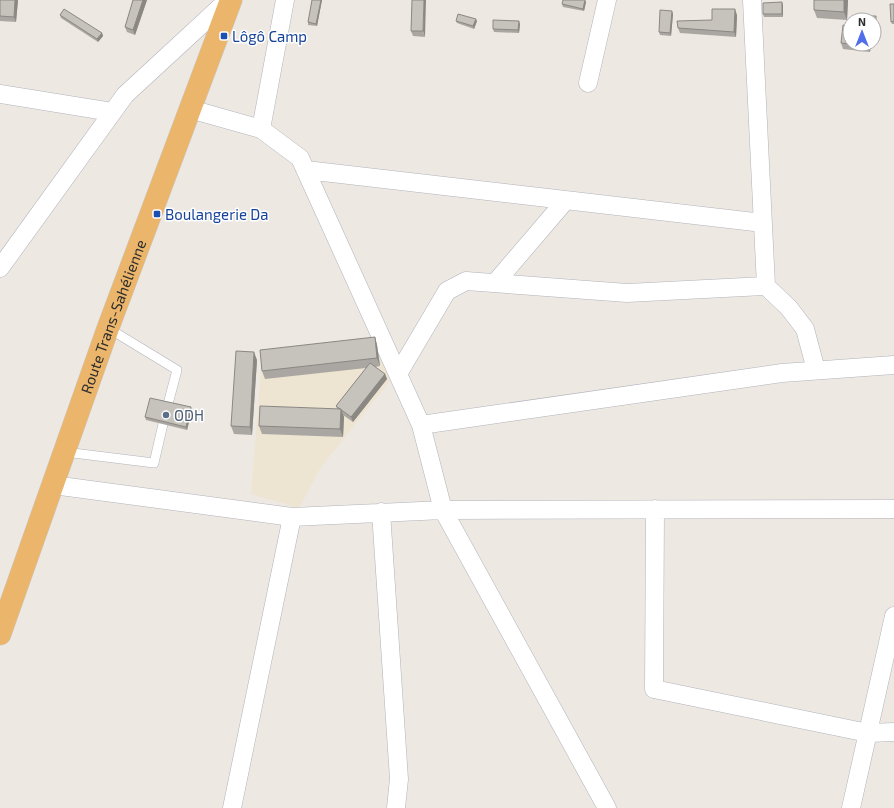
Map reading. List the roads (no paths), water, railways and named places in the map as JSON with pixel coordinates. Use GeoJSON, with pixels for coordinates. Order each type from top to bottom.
{"type":"FeatureCollection","features":[{"type":"Feature","properties":{"kind":"highway","name":"Route Trans-Sahélienne"},"geometry":{"type":"LineString","coordinates":[[0,634],[108,328],[231,0]]}},
{"type":"Feature","properties":{"kind":"street"},"geometry":{"type":"LineString","coordinates":[[0,268],[8,247],[125,95],[228,0]]}},
{"type":"Feature","properties":{"kind":"street"},"geometry":{"type":"LineString","coordinates":[[261,129],[285,0]]}},
{"type":"Feature","properties":{"kind":"street"},"geometry":{"type":"LineString","coordinates":[[588,83],[607,0]]}},
{"type":"Feature","properties":{"kind":"street"},"geometry":{"type":"LineString","coordinates":[[752,0],[766,286],[789,308],[805,329],[816,370]]}},
{"type":"Feature","properties":{"kind":"street"},"geometry":{"type":"LineString","coordinates":[[0,94],[112,112]]}},
{"type":"Feature","properties":{"kind":"street"},"geometry":{"type":"LineString","coordinates":[[190,109],[261,129],[300,158],[421,425],[443,510],[607,808]]}},
{"type":"Feature","properties":{"kind":"street"},"geometry":{"type":"LineString","coordinates":[[306,170],[763,224]]}},
{"type":"Feature","properties":{"kind":"street"},"geometry":{"type":"LineString","coordinates":[[495,283],[566,200]]}},
{"type":"Feature","properties":{"kind":"street"},"geometry":{"type":"LineString","coordinates":[[398,374],[447,291],[466,281],[627,293],[766,286]]}},
{"type":"Feature","properties":{"kind":"street"},"geometry":{"type":"LineString","coordinates":[[421,425],[782,373],[894,365]]}},
{"type":"Feature","properties":{"kind":"street"},"geometry":{"type":"LineString","coordinates":[[53,485],[292,516],[443,510],[894,509]]}},
{"type":"Feature","properties":{"kind":"street"},"geometry":{"type":"LineString","coordinates":[[655,509],[654,688],[868,733],[894,732]]}},
{"type":"Feature","properties":{"kind":"street"},"geometry":{"type":"LineString","coordinates":[[381,512],[399,779],[396,808]]}},
{"type":"Feature","properties":{"kind":"street"},"geometry":{"type":"LineString","coordinates":[[232,808],[292,516]]}},
{"type":"Feature","properties":{"kind":"street"},"geometry":{"type":"LineString","coordinates":[[851,808],[894,616]]}},
{"type":"Feature","properties":{"kind":"lane"},"geometry":{"type":"LineString","coordinates":[[108,328],[177,370],[168,404]]}},
{"type":"Feature","properties":{"kind":"lane"},"geometry":{"type":"LineString","coordinates":[[65,452],[154,463],[163,424]]}},
{"type":"Feature","properties":{"kind":"place","name":"Lôgô Camp"},"geometry":{"type":"Point","coordinates":[224,36]}},
{"type":"Feature","properties":{"kind":"place","name":"Boulangerie Da"},"geometry":{"type":"Point","coordinates":[157,214]}},
{"type":"Feature","properties":{"kind":"place","name":"ODH"},"geometry":{"type":"Point","coordinates":[166,415]}}]}
